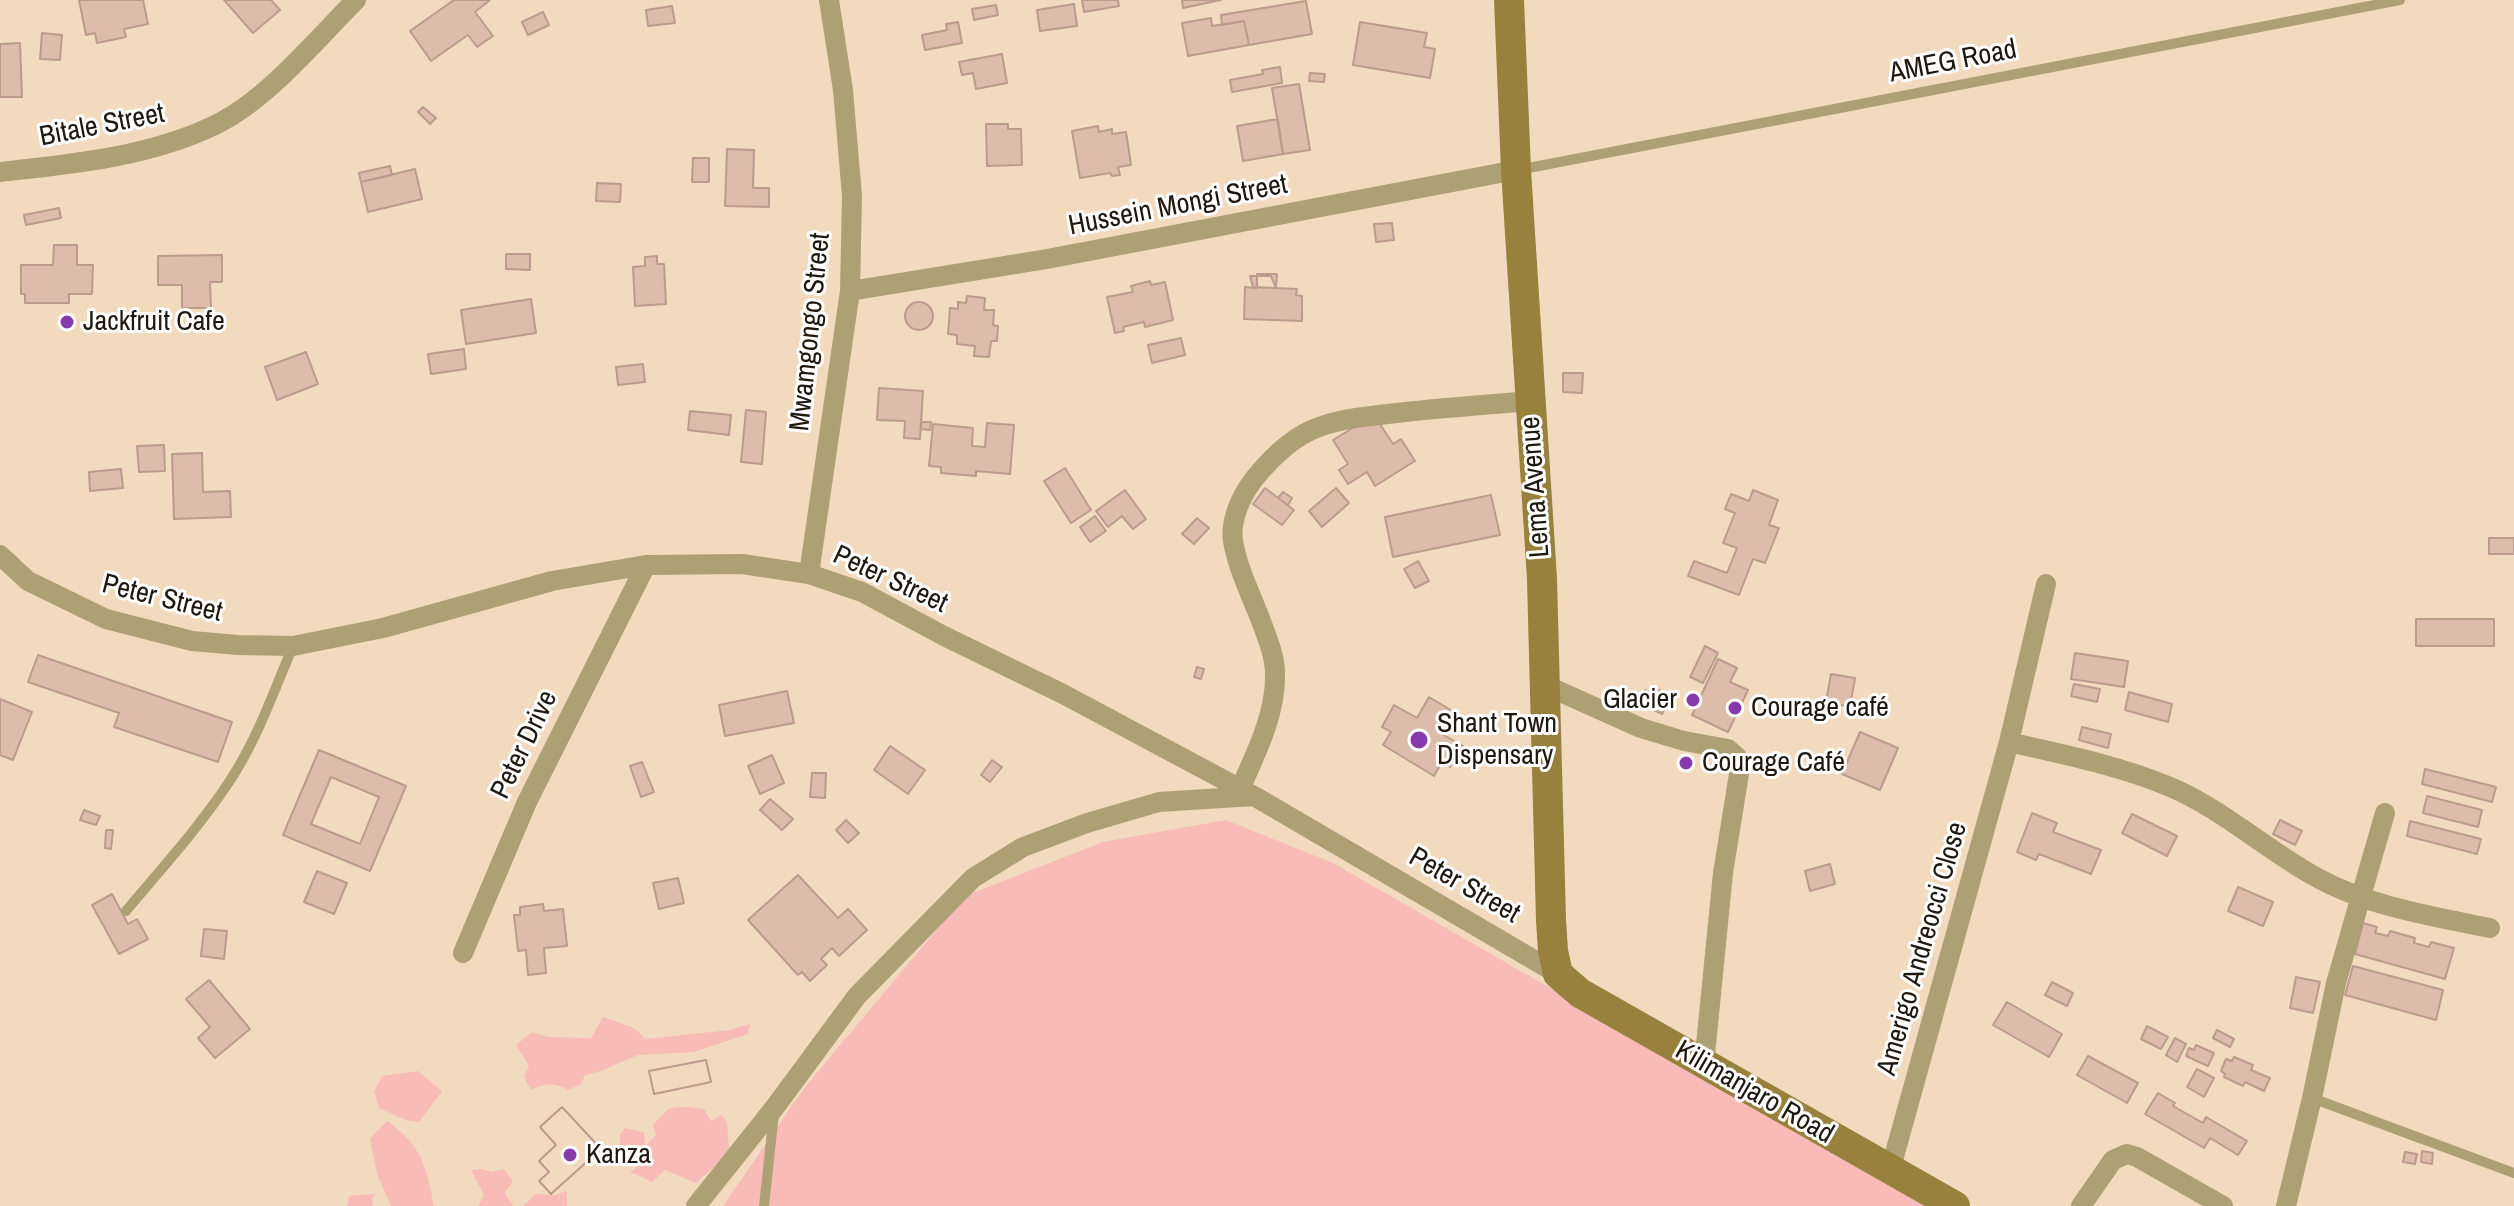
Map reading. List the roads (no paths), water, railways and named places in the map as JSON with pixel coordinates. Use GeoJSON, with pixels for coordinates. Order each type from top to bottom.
{"type":"FeatureCollection","features":[{"type":"Feature","properties":{"kind":"main road","name":"Lema Avenue"},"geometry":{"type":"LineString","coordinates":[[1509,0],[1516,170],[1542,579],[1551,920],[1558,974]]}},
{"type":"Feature","properties":{"kind":"main road","name":"Kilimanjaro Road"},"geometry":{"type":"LineString","coordinates":[[1558,974],[1580,993],[1955,1206]]}},
{"type":"Feature","properties":{"kind":"street","name":"Bitale Street"},"geometry":{"type":"LineString","coordinates":[[0,172],[136,152],[177,141],[217,124],[256,98],[356,0]]}},
{"type":"Feature","properties":{"kind":"street","name":"Mwamgongo Street"},"geometry":{"type":"LineString","coordinates":[[809,574],[850,291],[852,196],[843,90],[829,0]]}},
{"type":"Feature","properties":{"kind":"street","name":"Hussein Mongi Street"},"geometry":{"type":"LineString","coordinates":[[850,291],[1047,259],[1516,170]]}},
{"type":"Feature","properties":{"kind":"street"},"geometry":{"type":"LineString","coordinates":[[696,1206],[775,1107],[857,996],[973,878],[1023,847],[1087,823],[1159,802],[1247,793],[1272,699],[1275,672],[1269,643],[1243,582],[1233,538],[1237,509],[1267,462],[1294,440],[1319,427],[1379,415],[1530,401]]}},
{"type":"Feature","properties":{"kind":"street","name":"Peter Street"},"geometry":{"type":"LineString","coordinates":[[0,555],[28,581],[106,619],[192,641],[238,645],[293,646],[383,628],[552,581],[646,565],[742,564],[809,574],[862,592],[1063,694],[1247,793],[1558,974]]}},
{"type":"Feature","properties":{"kind":"street","name":"Peter Drive"},"geometry":{"type":"LineString","coordinates":[[463,953],[527,802],[646,565]]}},
{"type":"Feature","properties":{"kind":"street","name":"Amerigo Andreocci Close"},"geometry":{"type":"LineString","coordinates":[[1890,1171],[2009,742],[2046,584]]}},
{"type":"Feature","properties":{"kind":"street"},"geometry":{"type":"LineString","coordinates":[[1545,685],[1641,728],[1684,741],[1728,749],[1737,757],[1739,774],[1723,873],[1704,1065]]}},
{"type":"Feature","properties":{"kind":"street"},"geometry":{"type":"LineString","coordinates":[[2009,742],[2086,760],[2167,786],[2208,805],[2316,878],[2361,898],[2490,928]]}},
{"type":"Feature","properties":{"kind":"street"},"geometry":{"type":"LineString","coordinates":[[2286,1206],[2336,983],[2385,813]]}},
{"type":"Feature","properties":{"kind":"street"},"geometry":{"type":"LineString","coordinates":[[2081,1206],[2113,1160],[2127,1154],[2223,1206]]}},
{"type":"Feature","properties":{"kind":"lane","name":"AMEG Road"},"geometry":{"type":"LineString","coordinates":[[1516,170],[2400,0]]}},
{"type":"Feature","properties":{"kind":"lane"},"geometry":{"type":"LineString","coordinates":[[126,911],[228,784],[261,724],[293,646]]}},
{"type":"Feature","properties":{"kind":"lane"},"geometry":{"type":"LineString","coordinates":[[2312,1098],[2514,1173]]}},
{"type":"Feature","properties":{"kind":"lane"},"geometry":{"type":"LineString","coordinates":[[764,1206],[775,1107]]}},
{"type":"Feature","properties":{"kind":"place","name":"Jackfruit Cafe"},"geometry":{"type":"Point","coordinates":[67,322]}},
{"type":"Feature","properties":{"kind":"place","name":"Glacier"},"geometry":{"type":"Point","coordinates":[1693,700]}},
{"type":"Feature","properties":{"kind":"place","name":"Courage café"},"geometry":{"type":"Point","coordinates":[1735,708]}},
{"type":"Feature","properties":{"kind":"place","name":"Shant Town Dispensary"},"geometry":{"type":"Point","coordinates":[1419,740]}},
{"type":"Feature","properties":{"kind":"place","name":"Courage Café"},"geometry":{"type":"Point","coordinates":[1686,763]}},
{"type":"Feature","properties":{"kind":"place","name":"Kanza"},"geometry":{"type":"Point","coordinates":[570,1155]}}]}
